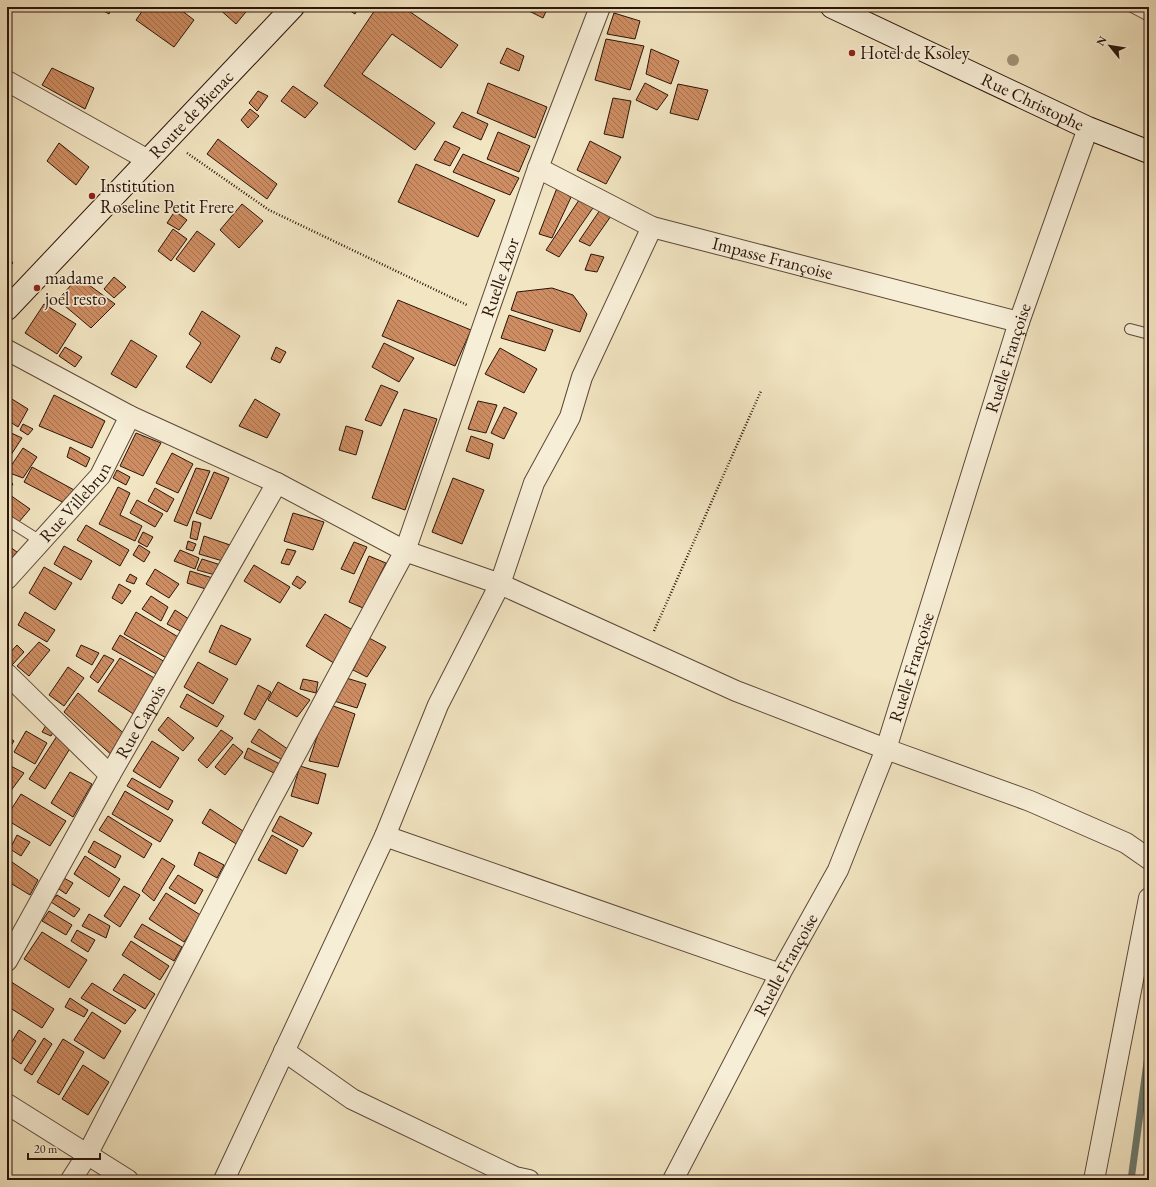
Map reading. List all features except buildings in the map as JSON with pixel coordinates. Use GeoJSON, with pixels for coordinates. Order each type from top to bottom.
{"type":"FeatureCollection","features":[{"type":"Feature","properties":{"kind":"main road","name":"Route de Bienac"},"geometry":{"type":"LineString","coordinates":[[7,310],[293,7]]}},
{"type":"Feature","properties":{"kind":"main road","name":"Rue Christophe"},"geometry":{"type":"LineString","coordinates":[[832,7],[1088,128],[1149,152]]}},
{"type":"Feature","properties":{"kind":"street","name":"Ruelle Azor"},"geometry":{"type":"LineString","coordinates":[[71,1180],[87,1155],[259,822],[406,551],[538,168],[600,7]]}},
{"type":"Feature","properties":{"kind":"street"},"geometry":{"type":"LineString","coordinates":[[7,80],[148,160]]}},
{"type":"Feature","properties":{"kind":"street","name":"Ruelle Françoise"},"geometry":{"type":"LineString","coordinates":[[673,1180],[780,974],[838,870],[886,748],[1019,322],[1088,128]]}},
{"type":"Feature","properties":{"kind":"street","name":"Impasse Françoise"},"geometry":{"type":"LineString","coordinates":[[538,168],[652,227],[1019,322]]}},
{"type":"Feature","properties":{"kind":"street"},"geometry":{"type":"LineString","coordinates":[[224,1180],[385,836],[438,705],[500,584],[534,483],[570,417],[582,377],[652,227]]}},
{"type":"Feature","properties":{"kind":"street"},"geometry":{"type":"LineString","coordinates":[[7,350],[130,416],[277,483],[406,551],[500,584],[736,691],[1030,801],[1126,843],[1149,859]]}},
{"type":"Feature","properties":{"kind":"street","name":"Rue Villebrun"},"geometry":{"type":"LineString","coordinates":[[7,579],[100,476],[130,416]]}},
{"type":"Feature","properties":{"kind":"street","name":"Rue Capois"},"geometry":{"type":"LineString","coordinates":[[7,961],[110,775],[277,483]]}},
{"type":"Feature","properties":{"kind":"street"},"geometry":{"type":"LineString","coordinates":[[7,674],[110,775]]}},
{"type":"Feature","properties":{"kind":"street"},"geometry":{"type":"LineString","coordinates":[[385,836],[780,974]]}},
{"type":"Feature","properties":{"kind":"street"},"geometry":{"type":"LineString","coordinates":[[1094,1180],[1149,898]]}},
{"type":"Feature","properties":{"kind":"street"},"geometry":{"type":"LineString","coordinates":[[284,1052],[352,1099],[515,1177],[529,1180]]}},
{"type":"Feature","properties":{"kind":"street"},"geometry":{"type":"LineString","coordinates":[[7,1104],[128,1180]]}},
{"type":"Feature","properties":{"kind":"lane"},"geometry":{"type":"LineString","coordinates":[[1132,7],[1149,16]]}},
{"type":"Feature","properties":{"kind":"lane"},"geometry":{"type":"LineString","coordinates":[[1130,329],[1149,334]]}},
{"type":"Feature","properties":{"kind":"lane"},"geometry":{"type":"LineString","coordinates":[[7,520],[42,542]]}},
{"type":"Feature","properties":{"kind":"path"},"geometry":{"type":"LineString","coordinates":[[168,140],[269,210],[487,314]]}},
{"type":"Feature","properties":{"kind":"path"},"geometry":{"type":"LineString","coordinates":[[646,650],[760,392]]}},
{"type":"Feature","properties":{"kind":"waterway"},"geometry":{"type":"LineString","coordinates":[[1131,1180],[1149,1048]]}},
{"type":"Feature","properties":{"kind":"place","name":"Hotel de Ksoley"},"geometry":{"type":"Point","coordinates":[852,53]}},
{"type":"Feature","properties":{"kind":"place","name":"Institution Roseline Petit Frere"},"geometry":{"type":"Point","coordinates":[92,196]}},
{"type":"Feature","properties":{"kind":"place","name":"madame joel resto"},"geometry":{"type":"Point","coordinates":[37,288]}}]}
